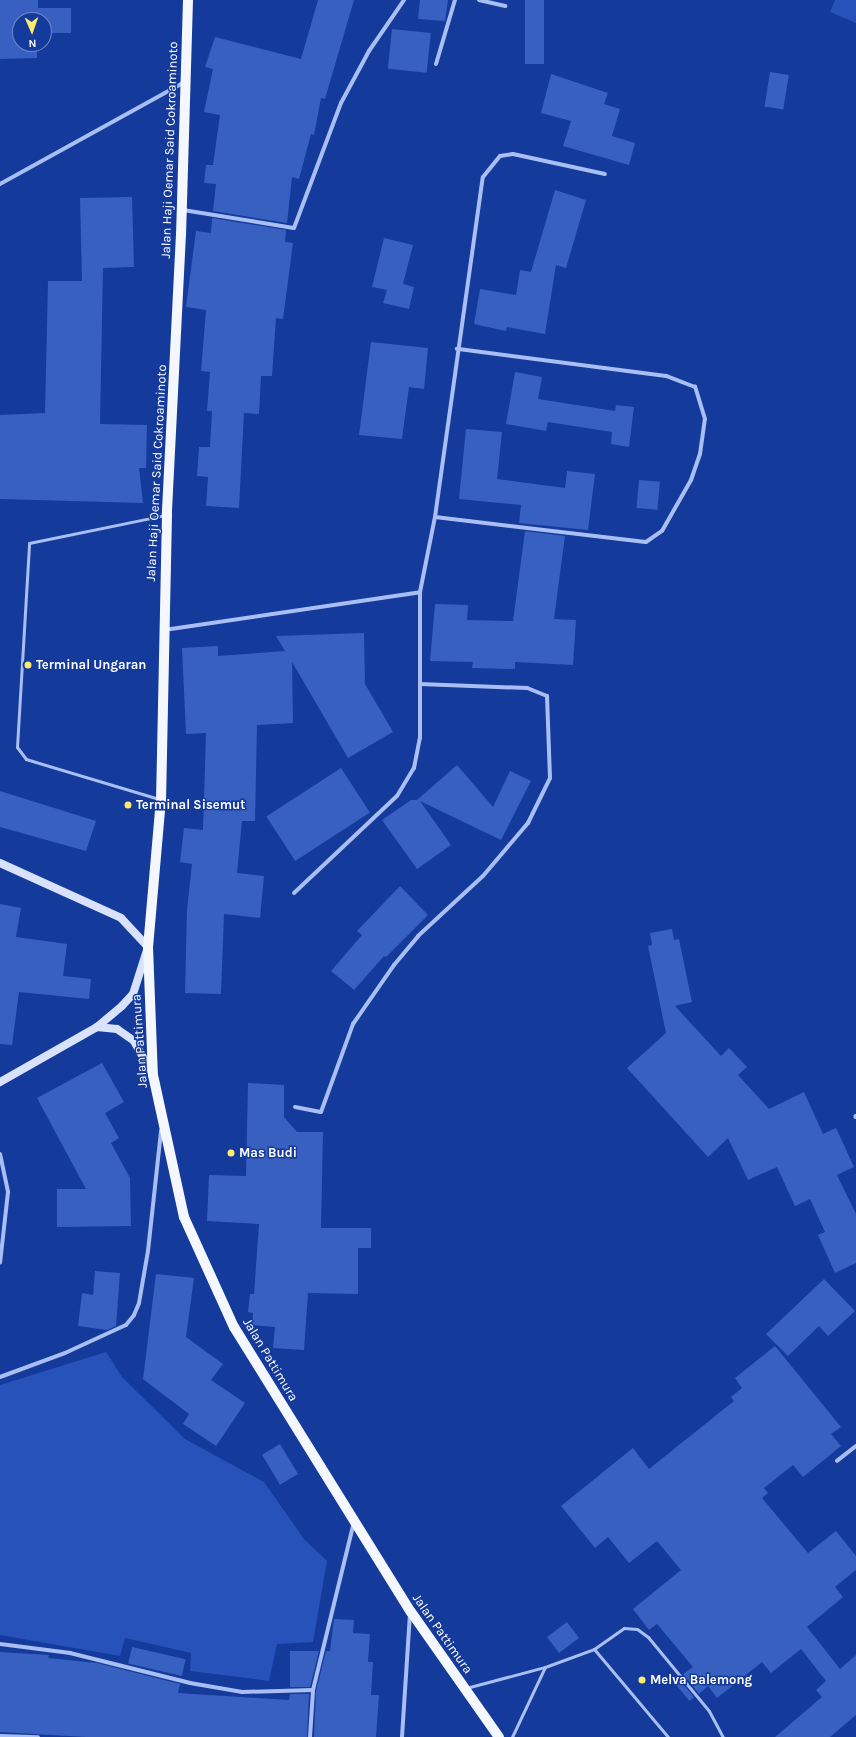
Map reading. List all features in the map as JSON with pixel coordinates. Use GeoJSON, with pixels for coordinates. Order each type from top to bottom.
{"type":"FeatureCollection","features":[{"type":"Feature","properties":{"kind":"main road","name":"Jalan Haji Oemar Said Cokroaminoto"},"geometry":{"type":"LineString","coordinates":[[148,947],[161,799],[167,515],[182,210],[188,0]]}},
{"type":"Feature","properties":{"kind":"main road"},"geometry":{"type":"LineString","coordinates":[[0,863],[121,918],[148,947],[133,994],[97,1027],[0,1082]]}},
{"type":"Feature","properties":{"kind":"main road","name":"Jalan Pattimura"},"geometry":{"type":"LineString","coordinates":[[148,947],[153,1074],[184,1217],[214,1286],[234,1327],[354,1522],[411,1612],[499,1737]]}},
{"type":"Feature","properties":{"kind":"main road"},"geometry":{"type":"LineString","coordinates":[[97,1027],[116,1029],[134,1041],[153,1074]]}},
{"type":"Feature","properties":{"kind":"street"},"geometry":{"type":"LineString","coordinates":[[182,210],[294,228],[341,103],[369,51],[404,0]]}},
{"type":"Feature","properties":{"kind":"street"},"geometry":{"type":"LineString","coordinates":[[436,64],[455,0]]}},
{"type":"Feature","properties":{"kind":"street"},"geometry":{"type":"LineString","coordinates":[[479,0],[505,6]]}},
{"type":"Feature","properties":{"kind":"street"},"geometry":{"type":"LineString","coordinates":[[0,184],[186,82]]}},
{"type":"Feature","properties":{"kind":"street"},"geometry":{"type":"LineString","coordinates":[[294,893],[408,781],[418,752],[420,592],[435,517],[457,348],[483,177],[491,164],[500,156],[513,154],[605,174]]}},
{"type":"Feature","properties":{"kind":"street"},"geometry":{"type":"LineString","coordinates":[[435,517],[646,542],[656,536],[670,521],[692,480],[700,454],[704,426],[701,399],[694,386],[674,378],[457,348]]}},
{"type":"Feature","properties":{"kind":"street"},"geometry":{"type":"LineString","coordinates":[[164,630],[420,592]]}},
{"type":"Feature","properties":{"kind":"street"},"geometry":{"type":"LineString","coordinates":[[295,1107],[321,1112],[353,1024],[394,965],[418,936],[483,876],[528,823],[550,778],[547,696],[527,688],[420,684]]}},
{"type":"Feature","properties":{"kind":"street"},"geometry":{"type":"LineString","coordinates":[[0,1377],[65,1353],[126,1325],[134,1315],[139,1303],[148,1251],[162,1120]]}},
{"type":"Feature","properties":{"kind":"street"},"geometry":{"type":"LineString","coordinates":[[0,1154],[8,1192],[0,1263]]}},
{"type":"Feature","properties":{"kind":"street"},"geometry":{"type":"LineString","coordinates":[[838,1461],[856,1446]]}},
{"type":"Feature","properties":{"kind":"street"},"geometry":{"type":"LineString","coordinates":[[310,1737],[313,1690],[354,1522]]}},
{"type":"Feature","properties":{"kind":"street"},"geometry":{"type":"LineString","coordinates":[[402,1737],[411,1612]]}},
{"type":"Feature","properties":{"kind":"street"},"geometry":{"type":"LineString","coordinates":[[0,1644],[70,1653],[190,1683],[242,1692],[313,1690]]}},
{"type":"Feature","properties":{"kind":"street"},"geometry":{"type":"LineString","coordinates":[[0,1736],[38,1737]]}},
{"type":"Feature","properties":{"kind":"lane"},"geometry":{"type":"LineString","coordinates":[[161,799],[26,759],[17,748],[29,543],[167,515]]}},
{"type":"Feature","properties":{"kind":"lane"},"geometry":{"type":"LineString","coordinates":[[465,1688],[545,1667],[594,1649],[624,1628],[637,1629],[648,1637],[709,1711],[723,1737]]}},
{"type":"Feature","properties":{"kind":"lane"},"geometry":{"type":"LineString","coordinates":[[594,1649],[668,1737]]}},
{"type":"Feature","properties":{"kind":"lane"},"geometry":{"type":"LineString","coordinates":[[512,1737],[545,1667]]}},
{"type":"Feature","properties":{"kind":"shaded area"},"geometry":{"type":"Polygon","coordinates":[[[835,0],[856,0],[856,23],[830,12],[835,0]]]}},
{"type":"Feature","properties":{"kind":"shaded area"},"geometry":{"type":"Polygon","coordinates":[[[106,1352],[122,1377],[185,1439],[264,1482],[304,1539],[327,1561],[313,1642],[277,1644],[269,1681],[190,1671],[191,1653],[125,1638],[120,1656],[0,1635],[0,1385],[106,1352]]]}},
{"type":"Feature","properties":{"kind":"building"},"geometry":{"type":"Polygon","coordinates":[[[0,0],[38,0],[38,8],[71,8],[71,33],[52,33],[52,12],[12,12],[12,52],[37,52],[37,58],[0,59],[0,0]]]}},
{"type":"Feature","properties":{"kind":"building"},"geometry":{"type":"Polygon","coordinates":[[[318,0],[354,0],[325,99],[321,98],[314,135],[311,134],[299,179],[292,177],[287,223],[213,211],[216,184],[204,183],[206,165],[213,165],[220,115],[204,112],[213,69],[205,67],[215,37],[301,59],[318,0]]]}},
{"type":"Feature","properties":{"kind":"building"},"geometry":{"type":"Polygon","coordinates":[[[420,0],[448,0],[445,21],[418,19],[420,0]]]}},
{"type":"Feature","properties":{"kind":"building"},"geometry":{"type":"Polygon","coordinates":[[[525,0],[544,0],[544,64],[525,64],[525,0]]]}},
{"type":"Feature","properties":{"kind":"building"},"geometry":{"type":"Polygon","coordinates":[[[392,29],[431,33],[427,73],[388,69],[392,29]]]}},
{"type":"Feature","properties":{"kind":"building"},"geometry":{"type":"Polygon","coordinates":[[[770,72],[789,75],[783,110],[765,107],[770,72]]]}},
{"type":"Feature","properties":{"kind":"building"},"geometry":{"type":"Polygon","coordinates":[[[551,74],[608,93],[604,104],[620,109],[612,136],[635,143],[629,165],[563,146],[571,121],[541,113],[551,74]]]}},
{"type":"Feature","properties":{"kind":"building"},"geometry":{"type":"Polygon","coordinates":[[[555,190],[586,200],[566,268],[556,265],[545,334],[507,327],[506,331],[474,324],[480,289],[516,295],[520,270],[531,272],[555,190]]]}},
{"type":"Feature","properties":{"kind":"building"},"geometry":{"type":"Polygon","coordinates":[[[132,197],[134,267],[103,268],[100,424],[147,425],[146,468],[139,468],[143,503],[0,499],[0,415],[45,413],[48,281],[82,281],[80,198],[132,197]]]}},
{"type":"Feature","properties":{"kind":"building"},"geometry":{"type":"Polygon","coordinates":[[[212,218],[286,230],[285,242],[293,243],[283,319],[276,318],[272,376],[261,376],[259,414],[244,413],[239,508],[206,506],[208,477],[197,476],[199,447],[210,447],[212,411],[207,411],[210,372],[201,371],[206,310],[186,307],[196,231],[211,233],[212,218]]]}},
{"type":"Feature","properties":{"kind":"building"},"geometry":{"type":"Polygon","coordinates":[[[384,238],[413,245],[403,284],[414,287],[409,309],[383,303],[387,290],[372,287],[384,238]]]}},
{"type":"Feature","properties":{"kind":"building"},"geometry":{"type":"Polygon","coordinates":[[[371,342],[428,348],[424,389],[409,387],[402,439],[359,435],[371,342]]]}},
{"type":"Feature","properties":{"kind":"building"},"geometry":{"type":"Polygon","coordinates":[[[515,372],[542,377],[538,399],[615,411],[616,405],[634,407],[629,447],[611,444],[612,432],[548,422],[546,431],[506,424],[515,372]]]}},
{"type":"Feature","properties":{"kind":"building"},"geometry":{"type":"Polygon","coordinates":[[[466,429],[502,432],[497,479],[565,488],[567,471],[595,474],[588,530],[519,523],[521,505],[459,499],[466,429]]]}},
{"type":"Feature","properties":{"kind":"building"},"geometry":{"type":"Polygon","coordinates":[[[639,480],[660,482],[657,510],[637,508],[639,480]]]}},
{"type":"Feature","properties":{"kind":"building"},"geometry":{"type":"Polygon","coordinates":[[[525,531],[565,536],[554,619],[576,620],[573,665],[515,662],[515,669],[472,668],[473,662],[430,661],[435,604],[468,605],[467,620],[513,621],[525,531]]]}},
{"type":"Feature","properties":{"kind":"building"},"geometry":{"type":"Polygon","coordinates":[[[364,633],[365,684],[393,732],[348,758],[292,662],[293,723],[257,725],[255,821],[242,821],[237,873],[264,876],[260,918],[224,914],[221,994],[185,993],[187,910],[192,864],[180,862],[184,828],[203,830],[206,733],[186,734],[182,648],[218,646],[218,656],[285,651],[276,636],[364,633]]]}},
{"type":"Feature","properties":{"kind":"building"},"geometry":{"type":"Polygon","coordinates":[[[457,765],[493,807],[510,771],[531,781],[501,840],[420,801],[451,845],[417,869],[382,820],[411,800],[417,800],[457,765]]]}},
{"type":"Feature","properties":{"kind":"building"},"geometry":{"type":"Polygon","coordinates":[[[341,768],[370,812],[295,861],[266,816],[341,768]]]}},
{"type":"Feature","properties":{"kind":"building"},"geometry":{"type":"Polygon","coordinates":[[[0,791],[96,821],[86,851],[0,827],[0,791]]]}},
{"type":"Feature","properties":{"kind":"building"},"geometry":{"type":"Polygon","coordinates":[[[400,886],[428,915],[386,957],[384,956],[354,990],[331,971],[362,935],[357,931],[400,886]]]}},
{"type":"Feature","properties":{"kind":"building"},"geometry":{"type":"Polygon","coordinates":[[[0,904],[21,908],[16,937],[67,944],[63,976],[91,979],[89,999],[19,992],[12,1045],[0,1044],[0,904]]]}},
{"type":"Feature","properties":{"kind":"building"},"geometry":{"type":"Polygon","coordinates":[[[672,929],[674,940],[679,939],[692,1002],[675,1006],[721,1056],[729,1048],[747,1067],[738,1075],[769,1109],[804,1092],[823,1134],[836,1128],[854,1167],[837,1175],[856,1214],[856,1263],[835,1273],[818,1235],[825,1232],[810,1199],[795,1206],[777,1167],[748,1180],[728,1138],[708,1157],[627,1068],[666,1033],[648,946],[652,945],[650,933],[672,929]]]}},
{"type":"Feature","properties":{"kind":"building"},"geometry":{"type":"Polygon","coordinates":[[[102,1063],[124,1102],[105,1113],[119,1138],[111,1143],[130,1178],[131,1226],[57,1227],[57,1189],[86,1189],[37,1098],[102,1063]]]}},
{"type":"Feature","properties":{"kind":"building"},"geometry":{"type":"Polygon","coordinates":[[[248,1083],[284,1085],[284,1117],[297,1132],[323,1132],[321,1228],[371,1228],[371,1248],[358,1248],[358,1294],[308,1293],[304,1350],[273,1348],[275,1327],[252,1325],[253,1313],[248,1312],[250,1294],[254,1294],[259,1224],[207,1221],[209,1175],[246,1176],[248,1083]]]}},
{"type":"Feature","properties":{"kind":"building"},"geometry":{"type":"Polygon","coordinates":[[[95,1271],[120,1273],[116,1326],[107,1330],[78,1326],[82,1293],[93,1295],[95,1271]]]}},
{"type":"Feature","properties":{"kind":"building"},"geometry":{"type":"Polygon","coordinates":[[[156,1274],[194,1278],[186,1337],[223,1364],[211,1380],[245,1403],[216,1446],[183,1424],[189,1414],[143,1379],[156,1274]]]}},
{"type":"Feature","properties":{"kind":"building"},"geometry":{"type":"Polygon","coordinates":[[[824,1279],[855,1311],[828,1336],[819,1326],[788,1356],[766,1334],[824,1279]]]}},
{"type":"Feature","properties":{"kind":"building"},"geometry":{"type":"Polygon","coordinates":[[[775,1346],[841,1427],[831,1434],[841,1446],[803,1477],[793,1465],[764,1488],[768,1493],[762,1498],[808,1553],[836,1531],[856,1556],[856,1570],[835,1587],[843,1597],[807,1627],[840,1669],[856,1655],[856,1715],[830,1737],[775,1737],[822,1697],[816,1690],[826,1681],[801,1649],[771,1673],[762,1662],[717,1698],[708,1686],[699,1694],[683,1674],[693,1667],[657,1624],[649,1630],[633,1609],[681,1570],[657,1541],[629,1563],[608,1537],[595,1548],[561,1506],[633,1448],[649,1469],[734,1401],[731,1397],[742,1388],[735,1378],[775,1346]]]}},
{"type":"Feature","properties":{"kind":"building"},"geometry":{"type":"Polygon","coordinates":[[[280,1444],[298,1474],[280,1485],[262,1455],[280,1444]]]}},
{"type":"Feature","properties":{"kind":"building"},"geometry":{"type":"Polygon","coordinates":[[[334,1619],[354,1620],[353,1633],[370,1634],[368,1662],[373,1662],[371,1695],[379,1695],[376,1737],[314,1737],[316,1691],[326,1651],[330,1651],[334,1619]]]}},
{"type":"Feature","properties":{"kind":"building"},"geometry":{"type":"Polygon","coordinates":[[[567,1622],[579,1638],[559,1653],[547,1637],[567,1622]]]}},
{"type":"Feature","properties":{"kind":"building"},"geometry":{"type":"Polygon","coordinates":[[[132,1647],[186,1659],[182,1676],[128,1664],[132,1647]]]}},
{"type":"Feature","properties":{"kind":"building"},"geometry":{"type":"Polygon","coordinates":[[[290,1651],[319,1651],[310,1687],[290,1687],[290,1651]]]}},
{"type":"Feature","properties":{"kind":"building"},"geometry":{"type":"Polygon","coordinates":[[[0,1652],[49,1655],[48,1658],[97,1663],[180,1684],[178,1693],[289,1700],[290,1694],[309,1694],[307,1737],[86,1737],[0,1732],[0,1652]]]}},
{"type":"Feature","properties":{"kind":"building"},"geometry":{"type":"Polygon","coordinates":[[[678,1678],[694,1697],[689,1701],[673,1682],[678,1678]]]}},
{"type":"Feature","properties":{"kind":"place","name":"Terminal Ungaran"},"geometry":{"type":"Point","coordinates":[28,665]}},
{"type":"Feature","properties":{"kind":"place","name":"Terminal Sisemut"},"geometry":{"type":"Point","coordinates":[128,805]}},
{"type":"Feature","properties":{"kind":"place","name":"Mas Budi"},"geometry":{"type":"Point","coordinates":[231,1153]}},
{"type":"Feature","properties":{"kind":"place","name":"Melva Balemong"},"geometry":{"type":"Point","coordinates":[642,1680]}}]}
